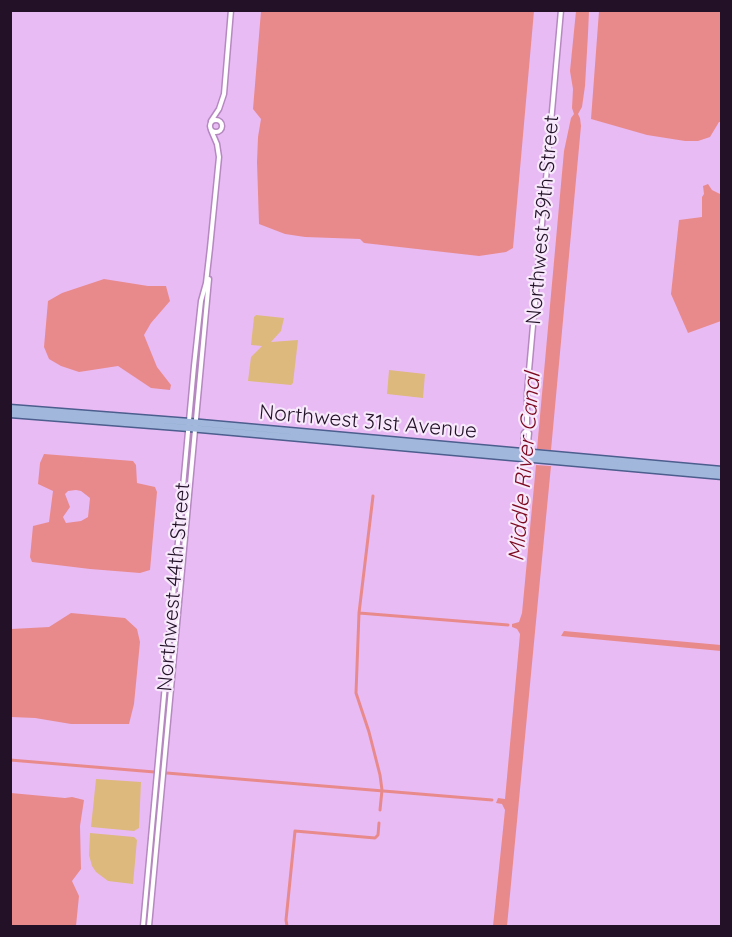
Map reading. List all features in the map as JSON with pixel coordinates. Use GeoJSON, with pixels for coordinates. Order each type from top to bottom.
{"type":"FeatureCollection","features":[{"type":"Feature","properties":{"kind":"main road","name":"Northwest 31st Avenue"},"geometry":{"type":"LineString","coordinates":[[10,408],[535,456],[722,476]]}},
{"type":"Feature","properties":{"kind":"main road","name":"Northwest 31st Avenue"},"geometry":{"type":"LineString","coordinates":[[10,414],[192,425]]}},
{"type":"Feature","properties":{"kind":"main road","name":"Northwest 31st Avenue"},"geometry":{"type":"LineString","coordinates":[[552,458],[722,470]]}},
{"type":"Feature","properties":{"kind":"street"},"geometry":{"type":"LineString","coordinates":[[221,104],[220,130],[216,132],[209,126],[224,94],[231,10]]}},
{"type":"Feature","properties":{"kind":"street","name":"Northwest 39th Street"},"geometry":{"type":"LineString","coordinates":[[524,455],[529,433],[527,430],[527,393],[561,10]]}},
{"type":"Feature","properties":{"kind":"street"},"geometry":{"type":"LineString","coordinates":[[211,121],[216,119],[221,122]]}},
{"type":"Feature","properties":{"kind":"street","name":"Northwest 44th Street"},"geometry":{"type":"LineString","coordinates":[[143,927],[184,480],[192,425],[219,157],[211,130]]}},
{"type":"Feature","properties":{"kind":"street","name":"Northwest 44th Street"},"geometry":{"type":"LineString","coordinates":[[217,144],[220,130]]}},
{"type":"Feature","properties":{"kind":"street","name":"Northwest 44th Street"},"geometry":{"type":"LineString","coordinates":[[149,927],[191,481],[192,425]]}},
{"type":"Feature","properties":{"kind":"street"},"geometry":{"type":"LineString","coordinates":[[184,480],[191,481]]}},
{"type":"Feature","properties":{"kind":"street"},"geometry":{"type":"LineString","coordinates":[[160,748],[166,748]]}},
{"type":"Feature","properties":{"kind":"shaded area"},"geometry":{"type":"Polygon","coordinates":[[[261,11],[534,11],[513,248],[506,252],[479,256],[364,243],[360,239],[305,237],[285,234],[259,224],[257,162],[261,119],[253,109],[261,11]]]}},
{"type":"Feature","properties":{"kind":"shaded area"},"geometry":{"type":"Polygon","coordinates":[[[576,11],[589,11],[585,86],[582,107],[578,114],[581,126],[551,450],[537,449],[564,151],[571,118],[574,114],[570,71],[576,11]]]}},
{"type":"Feature","properties":{"kind":"shaded area"},"geometry":{"type":"Polygon","coordinates":[[[599,11],[721,11],[721,122],[710,137],[698,141],[685,141],[647,135],[591,119],[599,11]]]}},
{"type":"Feature","properties":{"kind":"shaded area"},"geometry":{"type":"Polygon","coordinates":[[[708,184],[721,197],[721,321],[688,333],[671,294],[679,220],[702,217],[703,186],[708,184]]]}},
{"type":"Feature","properties":{"kind":"shaded area"},"geometry":{"type":"Polygon","coordinates":[[[104,279],[148,286],[166,286],[170,301],[144,335],[157,367],[171,385],[170,390],[151,388],[118,366],[79,372],[49,359],[44,347],[48,301],[62,293],[104,279]]]}},
{"type":"Feature","properties":{"kind":"shaded area"},"geometry":{"type":"Polygon","coordinates":[[[256,315],[284,318],[281,331],[271,342],[298,340],[291,385],[248,381],[251,357],[262,346],[251,345],[256,315]]]}},
{"type":"Feature","properties":{"kind":"shaded area"},"geometry":{"type":"Polygon","coordinates":[[[389,370],[425,374],[423,398],[387,394],[389,370]]]}},
{"type":"Feature","properties":{"kind":"shaded area"},"geometry":{"type":"Polygon","coordinates":[[[44,454],[133,461],[136,465],[137,483],[155,487],[157,492],[150,570],[140,573],[32,562],[30,557],[33,526],[49,522],[53,491],[38,484],[40,463],[44,454]],[[68,491],[65,494],[70,507],[63,517],[66,523],[81,521],[88,517],[90,498],[81,491],[68,491]]]}},
{"type":"Feature","properties":{"kind":"shaded area"},"geometry":{"type":"Polygon","coordinates":[[[536,465],[551,466],[507,926],[493,926],[505,810],[502,804],[496,803],[498,798],[505,799],[520,634],[512,627],[512,624],[519,622],[522,613],[536,465]]]}},
{"type":"Feature","properties":{"kind":"shaded area"},"geometry":{"type":"Polygon","coordinates":[[[71,613],[125,618],[137,629],[140,642],[134,704],[129,724],[71,724],[11,717],[11,629],[49,627],[71,613]]]}},
{"type":"Feature","properties":{"kind":"shaded area"},"geometry":{"type":"Polygon","coordinates":[[[564,631],[721,645],[721,651],[561,636],[564,631]]]}},
{"type":"Feature","properties":{"kind":"shaded area"},"geometry":{"type":"Polygon","coordinates":[[[96,779],[141,782],[139,828],[134,831],[91,827],[96,779]]]}},
{"type":"Feature","properties":{"kind":"shaded area"},"geometry":{"type":"Polygon","coordinates":[[[11,793],[72,797],[84,800],[80,826],[81,869],[72,881],[79,896],[76,926],[11,926],[11,793]]]}},
{"type":"Feature","properties":{"kind":"shaded area"},"geometry":{"type":"Polygon","coordinates":[[[90,833],[134,837],[137,840],[133,884],[108,881],[96,872],[89,855],[90,833]]]}},
{"type":"Feature","properties":{"kind":"waterway"},"geometry":{"type":"LineString","coordinates":[[359,613],[373,496]]}},
{"type":"Feature","properties":{"kind":"waterway"},"geometry":{"type":"LineString","coordinates":[[380,810],[382,790],[380,775],[356,693],[359,613],[508,625]]}},
{"type":"Feature","properties":{"kind":"waterway"},"geometry":{"type":"LineString","coordinates":[[10,760],[492,800]]}},
{"type":"Feature","properties":{"kind":"waterway"},"geometry":{"type":"LineString","coordinates":[[287,926],[295,831],[375,838],[378,835],[379,823]]}},
{"type":"Feature","properties":{"kind":"water label","name":"Middle River Canal"},"geometry":{"type":"Point","coordinates":[525,467]}}]}
